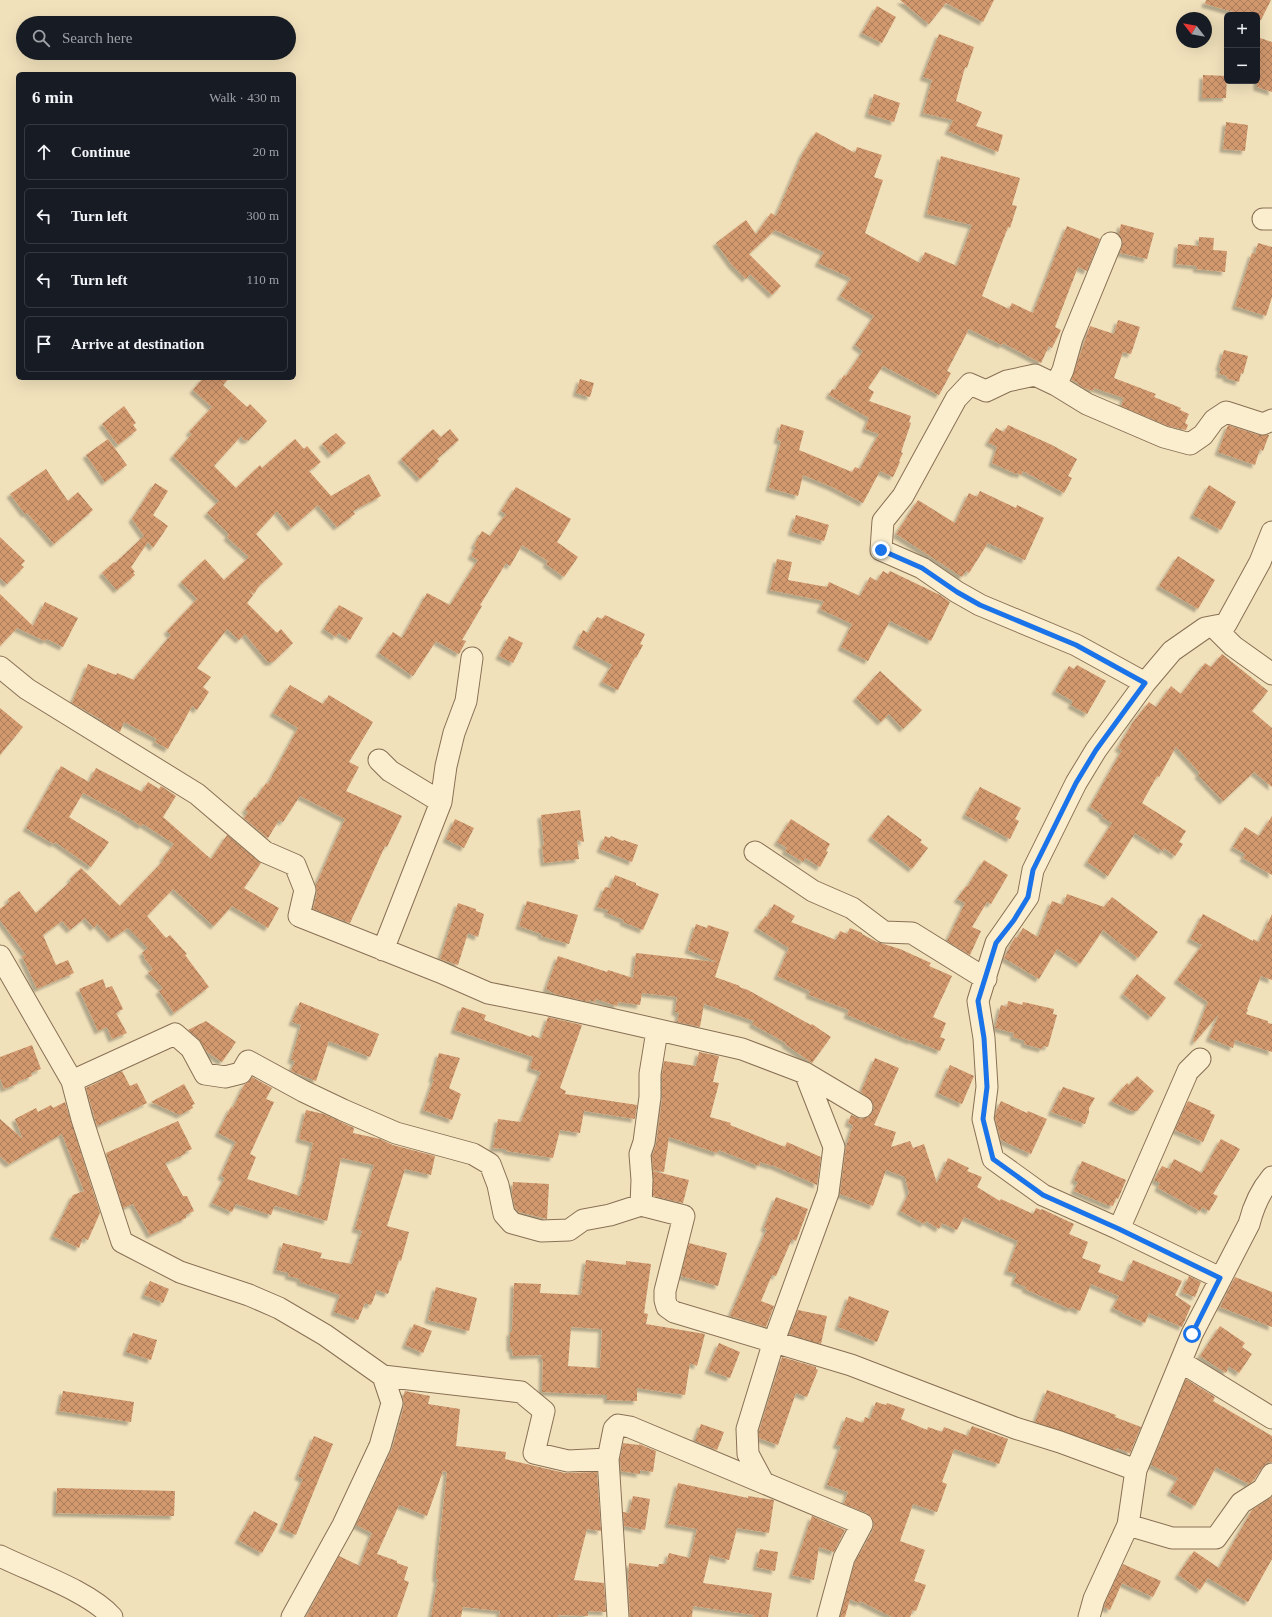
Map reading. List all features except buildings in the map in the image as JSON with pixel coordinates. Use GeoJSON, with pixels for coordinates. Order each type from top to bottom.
{"type":"FeatureCollection","features":[{"type":"Feature","properties":{"kind":"street"},"geometry":{"type":"LineString","coordinates":[[1056,385],[1063,370],[1072,338],[1111,243]]}},
{"type":"Feature","properties":{"kind":"street"},"geometry":{"type":"LineString","coordinates":[[1145,683],[1076,645],[980,605],[957,592],[922,568],[881,550],[883,521],[902,496],[956,399],[970,384],[986,391],[1007,381],[1035,375],[1056,385],[1087,404],[1164,436],[1190,444],[1203,434],[1214,420],[1226,412],[1263,424],[1272,420]]}},
{"type":"Feature","properties":{"kind":"street"},"geometry":{"type":"LineString","coordinates":[[1220,1278],[1119,1229],[1043,1195],[993,1159],[983,1119],[987,1087],[984,1038],[978,1001],[996,943],[1014,920],[1028,897],[1033,870],[1076,783],[1096,750],[1145,683],[1172,651],[1205,628],[1226,624],[1260,562],[1272,532]]}},
{"type":"Feature","properties":{"kind":"street"},"geometry":{"type":"LineString","coordinates":[[1214,627],[1233,646],[1272,674]]}},
{"type":"Feature","properties":{"kind":"street"},"geometry":{"type":"LineString","coordinates":[[383,950],[440,802],[446,766],[454,733],[466,701],[472,658]]}},
{"type":"Feature","properties":{"kind":"street"},"geometry":{"type":"LineString","coordinates":[[0,667],[27,689],[197,794],[265,852],[295,865],[305,890],[299,916],[440,972],[488,993],[549,1004],[657,1031],[742,1049],[805,1073],[862,1107]]}},
{"type":"Feature","properties":{"kind":"street"},"geometry":{"type":"LineString","coordinates":[[379,760],[390,771],[440,802]]}},
{"type":"Feature","properties":{"kind":"street"},"geometry":{"type":"LineString","coordinates":[[754,852],[813,891],[852,908],[884,932],[912,933],[986,979]]}},
{"type":"Feature","properties":{"kind":"street"},"geometry":{"type":"LineString","coordinates":[[0,956],[72,1081],[82,1119],[122,1242],[180,1272],[249,1295],[279,1308],[325,1335],[383,1376],[521,1392],[544,1411],[534,1453],[568,1461],[608,1459]]}},
{"type":"Feature","properties":{"kind":"street"},"geometry":{"type":"LineString","coordinates":[[641,1205],[642,1180],[640,1154],[644,1142],[650,1097],[650,1074],[657,1031]]}},
{"type":"Feature","properties":{"kind":"street"},"geometry":{"type":"LineString","coordinates":[[72,1081],[175,1034],[191,1048],[205,1074],[225,1077],[242,1073],[248,1061],[303,1091],[396,1133],[473,1154],[490,1164],[498,1185],[504,1214],[512,1223],[542,1231],[568,1230],[583,1220],[610,1215],[641,1205],[684,1216],[665,1291],[666,1307],[674,1312],[851,1365],[1015,1428],[1060,1442],[1136,1470]]}},
{"type":"Feature","properties":{"kind":"street"},"geometry":{"type":"LineString","coordinates":[[1119,1229],[1188,1071],[1200,1059]]}},
{"type":"Feature","properties":{"kind":"street"},"geometry":{"type":"LineString","coordinates":[[763,1482],[748,1454],[747,1429],[774,1341],[828,1193],[834,1147],[805,1073]]}},
{"type":"Feature","properties":{"kind":"street"},"geometry":{"type":"LineString","coordinates":[[1089,1617],[1094,1599],[1128,1525],[1136,1470],[1192,1334],[1249,1224],[1252,1211],[1266,1184],[1272,1177]]}},
{"type":"Feature","properties":{"kind":"street"},"geometry":{"type":"LineString","coordinates":[[1181,1362],[1272,1418]]}},
{"type":"Feature","properties":{"kind":"street"},"geometry":{"type":"LineString","coordinates":[[292,1617],[343,1525],[380,1446],[392,1402],[383,1376]]}},
{"type":"Feature","properties":{"kind":"street"},"geometry":{"type":"LineString","coordinates":[[618,1617],[608,1459],[614,1429],[618,1425],[623,1425],[862,1524],[844,1558],[828,1617]]}},
{"type":"Feature","properties":{"kind":"street"},"geometry":{"type":"LineString","coordinates":[[1128,1525],[1172,1538],[1216,1538],[1241,1503],[1263,1489],[1272,1474]]}},
{"type":"Feature","properties":{"kind":"street"},"geometry":{"type":"LineString","coordinates":[[0,1556],[77,1592],[105,1609],[112,1617]]}},
{"type":"Feature","properties":{"kind":"route"},"geometry":{"type":"LineString","coordinates":[[881,550],[922,568],[957,592],[980,605],[1076,645],[1145,683],[1096,750],[1076,783],[1033,870],[1028,897],[1014,920],[996,943],[978,1001],[984,1038],[987,1087],[983,1119],[993,1159],[1043,1195],[1119,1229],[1220,1278],[1192,1334]]}}]}
